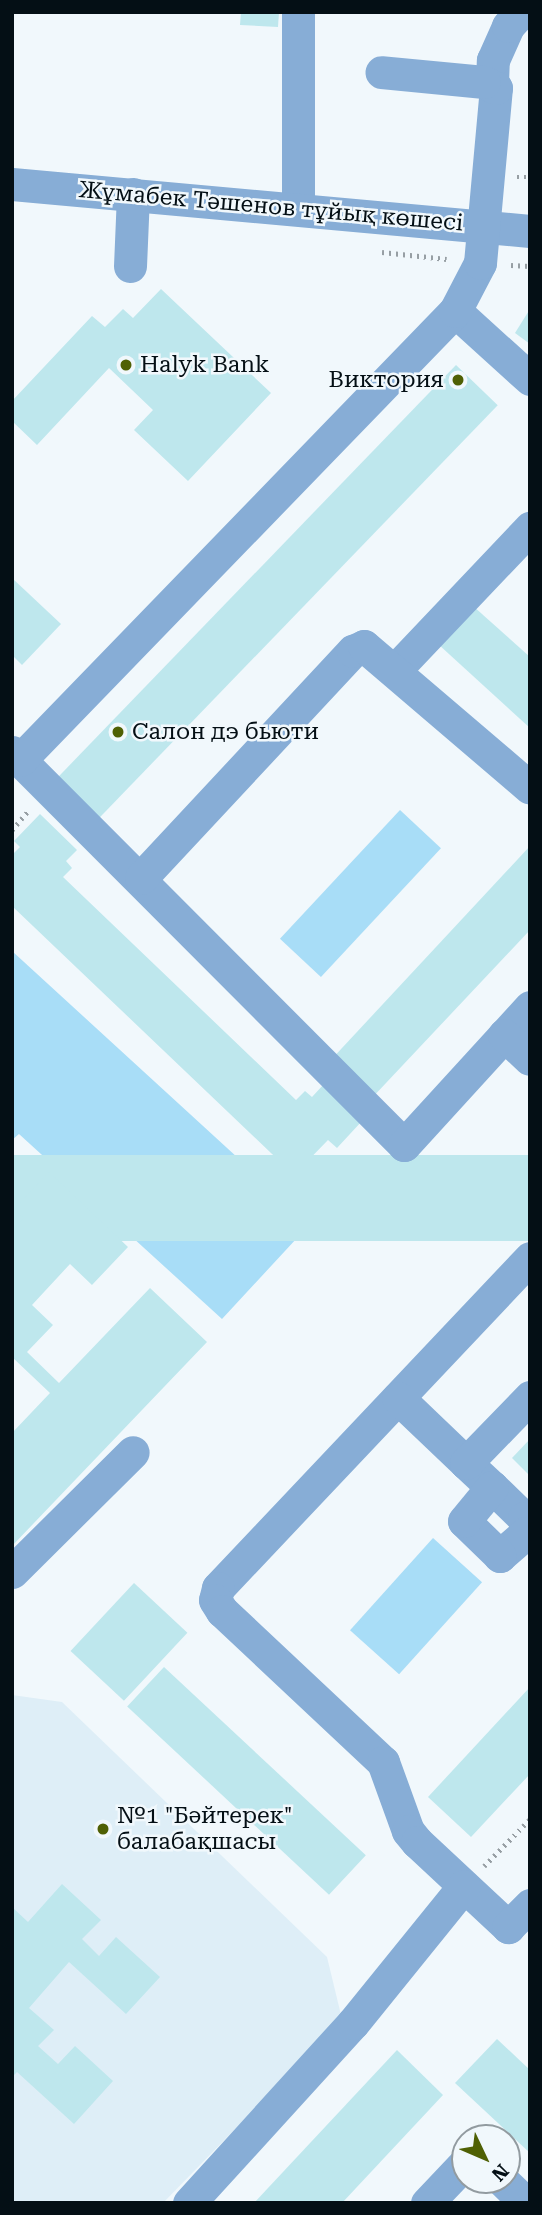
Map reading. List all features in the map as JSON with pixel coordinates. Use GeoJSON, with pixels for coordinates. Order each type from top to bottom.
{"type":"FeatureCollection","features":[{"type":"Feature","properties":{"kind":"street"},"geometry":{"type":"LineString","coordinates":[[298,12],[298,208]]}},
{"type":"Feature","properties":{"kind":"street"},"geometry":{"type":"LineString","coordinates":[[492,84],[493,60],[508,26],[521,12]]}},
{"type":"Feature","properties":{"kind":"street"},"geometry":{"type":"LineString","coordinates":[[381,72],[492,84],[496,88],[480,263],[455,311],[16,756],[141,878],[404,1144],[530,1007]]}},
{"type":"Feature","properties":{"kind":"street","name":"Жұмабек Тәшенов тұйық көшесі"},"geometry":{"type":"LineString","coordinates":[[12,184],[530,231]]}},
{"type":"Feature","properties":{"kind":"street"},"geometry":{"type":"LineString","coordinates":[[130,266],[133,194]]}},
{"type":"Feature","properties":{"kind":"street"},"geometry":{"type":"LineString","coordinates":[[455,311],[530,379]]}},
{"type":"Feature","properties":{"kind":"street"},"geometry":{"type":"LineString","coordinates":[[396,669],[530,528]]}},
{"type":"Feature","properties":{"kind":"street"},"geometry":{"type":"LineString","coordinates":[[141,878],[358,648],[368,646],[530,788]]}},
{"type":"Feature","properties":{"kind":"street"},"geometry":{"type":"LineString","coordinates":[[504,1035],[530,1059]]}},
{"type":"Feature","properties":{"kind":"street"},"geometry":{"type":"LineString","coordinates":[[530,1258],[218,1588],[215,1600],[222,1611],[383,1762],[412,1837],[508,1927],[530,1905]]}},
{"type":"Feature","properties":{"kind":"street"},"geometry":{"type":"LineString","coordinates":[[466,1463],[530,1397]]}},
{"type":"Feature","properties":{"kind":"street"},"geometry":{"type":"LineString","coordinates":[[398,1398],[492,1488]]}},
{"type":"Feature","properties":{"kind":"street"},"geometry":{"type":"LineString","coordinates":[[12,1572],[132,1452]]}},
{"type":"Feature","properties":{"kind":"street"},"geometry":{"type":"LineString","coordinates":[[189,2203],[353,2024],[464,1886]]}},
{"type":"Feature","properties":{"kind":"street"},"geometry":{"type":"LineString","coordinates":[[427,2203],[451,2178]]}},
{"type":"Feature","properties":{"kind":"path"},"geometry":{"type":"LineString","coordinates":[[464,1886],[530,1819]]}},
{"type":"Feature","properties":{"kind":"shaded area"},"geometry":{"type":"Polygon","coordinates":[[[400,810],[441,848],[321,977],[280,939],[400,810]]]}},
{"type":"Feature","properties":{"kind":"shaded area"},"geometry":{"type":"Polygon","coordinates":[[[12,951],[310,1224],[222,1319],[19,1134],[12,1140],[12,951]]]}},
{"type":"Feature","properties":{"kind":"shaded area"},"geometry":{"type":"Polygon","coordinates":[[[433,1538],[482,1582],[399,1674],[350,1630],[433,1538]]]}},
{"type":"Feature","properties":{"kind":"shaded area","name":"№1 \"Бәйтерек\" балабақшасы"},"geometry":{"type":"Polygon","coordinates":[[[12,1695],[62,1702],[327,1957],[342,2019],[163,2203],[12,2203],[12,1695]]]}},
{"type":"Feature","properties":{"kind":"building"},"geometry":{"type":"Polygon","coordinates":[[[241,12],[279,12],[278,27],[240,25],[241,12]]]}},
{"type":"Feature","properties":{"kind":"building"},"geometry":{"type":"Polygon","coordinates":[[[161,289],[271,393],[188,481],[134,430],[153,410],[109,368],[37,445],[12,421],[12,401],[92,316],[105,327],[123,309],[133,318],[161,289]]]}},
{"type":"Feature","properties":{"kind":"building"},"geometry":{"type":"Polygon","coordinates":[[[530,309],[530,344],[515,333],[530,309]]]}},
{"type":"Feature","properties":{"kind":"building"},"geometry":{"type":"Polygon","coordinates":[[[456,365],[498,405],[94,823],[52,783],[456,365]]]}},
{"type":"Feature","properties":{"kind":"building"},"geometry":{"type":"Polygon","coordinates":[[[12,578],[61,624],[22,665],[12,655],[12,578]]]}},
{"type":"Feature","properties":{"kind":"building"},"geometry":{"type":"Polygon","coordinates":[[[473,606],[530,657],[530,728],[438,644],[473,606]]]}},
{"type":"Feature","properties":{"kind":"building"},"geometry":{"type":"Polygon","coordinates":[[[40,814],[77,850],[66,861],[72,868],[63,877],[296,1100],[305,1091],[312,1097],[324,1084],[362,1121],[337,1148],[328,1140],[294,1175],[12,906],[12,855],[20,847],[14,841],[40,814]]]}},
{"type":"Feature","properties":{"kind":"building"},"geometry":{"type":"Polygon","coordinates":[[[530,846],[530,930],[370,1100],[329,1062],[530,846]]]}},
{"type":"Feature","properties":{"kind":"building"},"geometry":{"type":"Polygon","coordinates":[[[12,1155],[530,1155],[530,1241],[12,1241],[12,1155]]]}},
{"type":"Feature","properties":{"kind":"building"},"geometry":{"type":"Polygon","coordinates":[[[49,1172],[128,1247],[92,1285],[70,1264],[32,1305],[53,1325],[27,1352],[59,1383],[150,1288],[207,1342],[12,1546],[12,1433],[50,1393],[12,1357],[12,1230],[24,1218],[14,1209],[49,1172]]]}},
{"type":"Feature","properties":{"kind":"building"},"geometry":{"type":"Polygon","coordinates":[[[530,1439],[530,1476],[512,1458],[530,1439]]]}},
{"type":"Feature","properties":{"kind":"building"},"geometry":{"type":"Polygon","coordinates":[[[134,1583],[187,1633],[124,1701],[71,1651],[134,1583]]]}},
{"type":"Feature","properties":{"kind":"building"},"geometry":{"type":"Polygon","coordinates":[[[164,1667],[366,1855],[329,1895],[127,1706],[164,1667]]]}},
{"type":"Feature","properties":{"kind":"building"},"geometry":{"type":"Polygon","coordinates":[[[530,1687],[530,1774],[471,1837],[428,1797],[530,1687]]]}},
{"type":"Feature","properties":{"kind":"building"},"geometry":{"type":"Polygon","coordinates":[[[62,1884],[101,1920],[82,1939],[99,1956],[116,1937],[160,1977],[126,2014],[69,1962],[29,2008],[54,2030],[38,2046],[58,2064],[75,2046],[113,2081],[74,2124],[17,2072],[12,2077],[12,1907],[28,1922],[62,1884]]]}},
{"type":"Feature","properties":{"kind":"building"},"geometry":{"type":"Polygon","coordinates":[[[497,2039],[530,2070],[530,2153],[521,2145],[521,2124],[499,2124],[455,2083],[497,2039]]]}},
{"type":"Feature","properties":{"kind":"building"},"geometry":{"type":"Polygon","coordinates":[[[397,2050],[443,2095],[342,2203],[254,2203],[397,2050]]]}},
{"type":"Feature","properties":{"kind":"place","name":"Halyk Bank"},"geometry":{"type":"Point","coordinates":[126,365]}},
{"type":"Feature","properties":{"kind":"place","name":"Виктория"},"geometry":{"type":"Point","coordinates":[458,380]}},
{"type":"Feature","properties":{"kind":"place","name":"Салон дэ бьюти"},"geometry":{"type":"Point","coordinates":[118,732]}},
{"type":"Feature","properties":{"kind":"place","name":"№1 \"Бәйтерек\" балабақшасы"},"geometry":{"type":"Point","coordinates":[103,1829]}}]}
